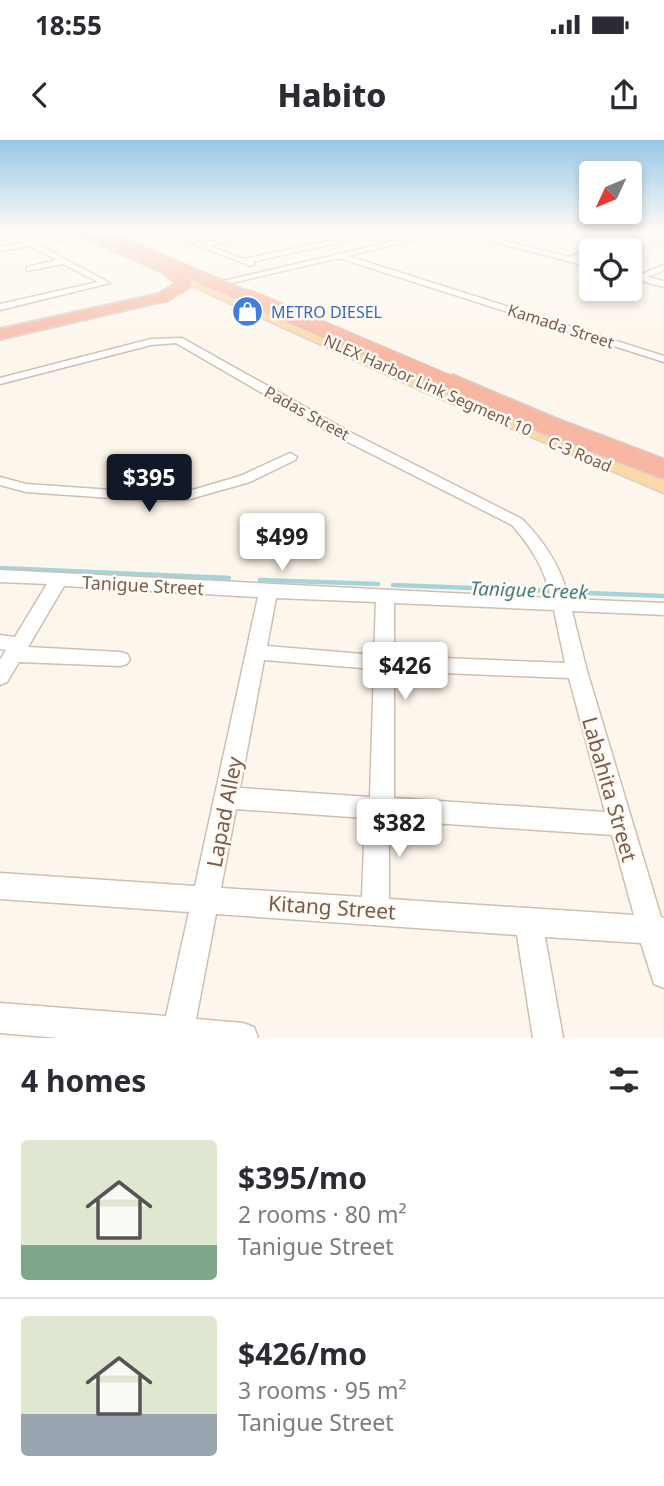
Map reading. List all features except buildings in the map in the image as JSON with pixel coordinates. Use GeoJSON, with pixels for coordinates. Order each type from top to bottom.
{"type":"FeatureCollection","features":[{"type":"Feature","properties":{"kind":"highway","name":"NLEX Harbor Link Segment 10"},"geometry":{"type":"LineString","coordinates":[[186,274],[550,426],[664,467]]}},
{"type":"Feature","properties":{"kind":"highway","name":"NLEX Harbor Link Segment 10"},"geometry":{"type":"LineString","coordinates":[[176,275],[538,434],[664,485]]}},
{"type":"Feature","properties":{"kind":"highway"},"geometry":{"type":"LineString","coordinates":[[0,334],[163,297],[185,284],[176,275]]}},
{"type":"Feature","properties":{"kind":"main road","name":"C-3 Road"},"geometry":{"type":"LineString","coordinates":[[179,274],[572,451],[664,485]]}},
{"type":"Feature","properties":{"kind":"main road","name":"C-3 Road"},"geometry":{"type":"LineString","coordinates":[[176,275],[664,467]]}},
{"type":"Feature","properties":{"kind":"main road"},"geometry":{"type":"LineString","coordinates":[[171,294],[178,287],[176,275]]}},
{"type":"Feature","properties":{"kind":"main road"},"geometry":{"type":"LineString","coordinates":[[171,294],[211,288]]}},
{"type":"Feature","properties":{"kind":"main road"},"geometry":{"type":"LineString","coordinates":[[0,334],[171,294],[211,288]]}},
{"type":"Feature","properties":{"kind":"street"},"geometry":{"type":"LineString","coordinates":[[0,307],[106,283],[89,274]]}},
{"type":"Feature","properties":{"kind":"street"},"geometry":{"type":"LineString","coordinates":[[211,288],[259,274]]}},
{"type":"Feature","properties":{"kind":"street","name":"Kamada Street"},"geometry":{"type":"LineString","coordinates":[[397,274],[664,359]]}},
{"type":"Feature","properties":{"kind":"street"},"geometry":{"type":"LineString","coordinates":[[642,278],[664,284]]}},
{"type":"Feature","properties":{"kind":"street","name":"Padas Street"},"geometry":{"type":"LineString","coordinates":[[0,381],[150,342],[178,340],[343,434],[517,522],[536,542],[559,593]]}},
{"type":"Feature","properties":{"kind":"street"},"geometry":{"type":"LineString","coordinates":[[0,481],[38,489],[154,497],[190,495],[245,480],[290,457]]}},
{"type":"Feature","properties":{"kind":"street","name":"Tanigue Street"},"geometry":{"type":"LineString","coordinates":[[0,576],[385,596],[559,593],[664,610]]}},
{"type":"Feature","properties":{"kind":"street"},"geometry":{"type":"LineString","coordinates":[[0,677],[11,646],[58,581]]}},
{"type":"Feature","properties":{"kind":"street","name":"Lapad Alley"},"geometry":{"type":"LineString","coordinates":[[178,1032],[268,592]]}},
{"type":"Feature","properties":{"kind":"street","name":"Labahita Street"},"geometry":{"type":"LineString","coordinates":[[559,593],[577,671],[619,824],[658,931],[664,974]]}},
{"type":"Feature","properties":{"kind":"street"},"geometry":{"type":"LineString","coordinates":[[375,910],[385,663],[385,596]]}},
{"type":"Feature","properties":{"kind":"street"},"geometry":{"type":"LineString","coordinates":[[11,646],[120,660]]}},
{"type":"Feature","properties":{"kind":"street"},"geometry":{"type":"LineString","coordinates":[[255,652],[385,663],[577,671]]}},
{"type":"Feature","properties":{"kind":"street"},"geometry":{"type":"LineString","coordinates":[[226,798],[619,824]]}},
{"type":"Feature","properties":{"kind":"street","name":"Kitang Street"},"geometry":{"type":"LineString","coordinates":[[0,886],[658,931]]}},
{"type":"Feature","properties":{"kind":"street"},"geometry":{"type":"LineString","coordinates":[[529,921],[548,1038]]}},
{"type":"Feature","properties":{"kind":"street"},"geometry":{"type":"LineString","coordinates":[[0,1018],[243,1038]]}},
{"type":"Feature","properties":{"kind":"waterway","name":"Tanigue Creek"},"geometry":{"type":"LineString","coordinates":[[0,568],[229,578]]}},
{"type":"Feature","properties":{"kind":"waterway","name":"Tanigue Creek"},"geometry":{"type":"LineString","coordinates":[[260,580],[378,584]]}},
{"type":"Feature","properties":{"kind":"waterway","name":"Tanigue Creek"},"geometry":{"type":"LineString","coordinates":[[393,585],[553,591]]}},
{"type":"Feature","properties":{"kind":"waterway","name":"Tanigue Creek"},"geometry":{"type":"LineString","coordinates":[[562,592],[664,596]]}},
{"type":"Feature","properties":{"kind":"place","name":"METRO DIESEL"},"geometry":{"type":"Point","coordinates":[248,312]}}]}
